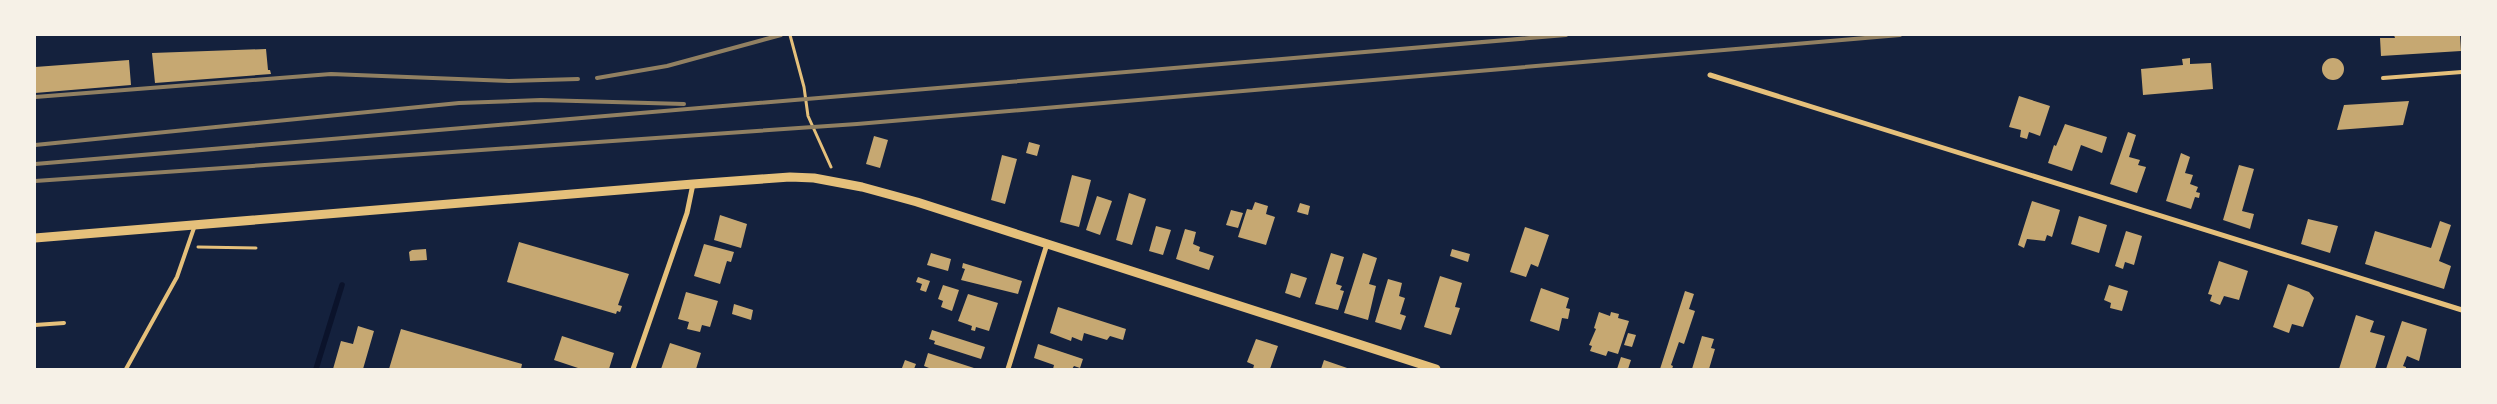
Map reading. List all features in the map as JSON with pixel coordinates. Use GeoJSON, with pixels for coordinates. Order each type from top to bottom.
{"type":"FeatureCollection","features":[{"type":"Feature","properties":{"kind":"street"},"geometry":{"type":"LineString","coordinates":[[1710,75],[2462,310]]}},
{"type":"Feature","properties":{"kind":"street"},"geometry":{"type":"LineString","coordinates":[[35,238],[693,184],[790,177],[814,178],[838,182],[917,202],[1436,369]]}},
{"type":"Feature","properties":{"kind":"street"},"geometry":{"type":"LineString","coordinates":[[633,369],[687,213],[693,184]]}},
{"type":"Feature","properties":{"kind":"street"},"geometry":{"type":"LineString","coordinates":[[1008,369],[1047,244]]}},
{"type":"Feature","properties":{"kind":"lane"},"geometry":{"type":"LineString","coordinates":[[2383,78],[2462,72]]}},
{"type":"Feature","properties":{"kind":"lane"},"geometry":{"type":"LineString","coordinates":[[126,369],[177,277],[195,225]]}},
{"type":"Feature","properties":{"kind":"lane"},"geometry":{"type":"LineString","coordinates":[[35,325],[64,323]]}},
{"type":"Feature","properties":{"kind":"path"},"geometry":{"type":"LineString","coordinates":[[790,35],[804,88],[808,116],[838,182]]}},
{"type":"Feature","properties":{"kind":"path"},"geometry":{"type":"LineString","coordinates":[[188,246],[256,248]]}},
{"type":"Feature","properties":{"kind":"building"},"geometry":{"type":"Polygon","coordinates":[[[2394,35],[2460,35],[2461,51],[2381,56],[2380,38],[2395,38],[2394,35]]]}},
{"type":"Feature","properties":{"kind":"building"},"geometry":{"type":"Polygon","coordinates":[[[266,49],[268,70],[270,70],[271,74],[155,83],[152,53],[266,49]]]}},
{"type":"Feature","properties":{"kind":"building"},"geometry":{"type":"Polygon","coordinates":[[[2190,58],[2190,64],[2211,63],[2213,89],[2143,95],[2141,69],[2183,65],[2182,59],[2190,58]]]}},
{"type":"Feature","properties":{"kind":"building"},"geometry":{"type":"Polygon","coordinates":[[[2333,58],[2341,61],[2344,69],[2341,77],[2333,80],[2325,77],[2322,69],[2325,61],[2333,58]]]}},
{"type":"Feature","properties":{"kind":"building"},"geometry":{"type":"Polygon","coordinates":[[[129,60],[131,85],[35,93],[35,67],[129,60]]]}},
{"type":"Feature","properties":{"kind":"building"},"geometry":{"type":"Polygon","coordinates":[[[2019,96],[2050,106],[2040,136],[2029,132],[2027,139],[2020,137],[2021,130],[2009,127],[2019,96]]]}},
{"type":"Feature","properties":{"kind":"building"},"geometry":{"type":"Polygon","coordinates":[[[2409,101],[2403,125],[2337,130],[2344,105],[2409,101]]]}},
{"type":"Feature","properties":{"kind":"building"},"geometry":{"type":"Polygon","coordinates":[[[2065,124],[2107,137],[2102,153],[2081,145],[2072,171],[2048,163],[2054,145],[2056,146],[2065,124]]]}},
{"type":"Feature","properties":{"kind":"building"},"geometry":{"type":"Polygon","coordinates":[[[2128,132],[2136,135],[2129,157],[2140,160],[2138,165],[2146,167],[2137,193],[2110,184],[2128,132]]]}},
{"type":"Feature","properties":{"kind":"building"},"geometry":{"type":"Polygon","coordinates":[[[874,136],[888,140],[880,168],[866,164],[874,136]]]}},
{"type":"Feature","properties":{"kind":"building"},"geometry":{"type":"Polygon","coordinates":[[[1029,142],[1040,145],[1037,156],[1026,153],[1029,142]]]}},
{"type":"Feature","properties":{"kind":"building"},"geometry":{"type":"Polygon","coordinates":[[[2181,153],[2190,157],[2185,173],[2193,175],[2190,184],[2198,187],[2196,192],[2200,193],[2199,198],[2195,197],[2191,209],[2166,201],[2181,153]]]}},
{"type":"Feature","properties":{"kind":"building"},"geometry":{"type":"Polygon","coordinates":[[[1002,155],[1017,159],[1005,204],[991,200],[1002,155]]]}},
{"type":"Feature","properties":{"kind":"building"},"geometry":{"type":"Polygon","coordinates":[[[2239,165],[2254,169],[2242,211],[2254,214],[2250,229],[2223,220],[2239,165]]]}},
{"type":"Feature","properties":{"kind":"building"},"geometry":{"type":"Polygon","coordinates":[[[1072,175],[1091,180],[1079,227],[1060,222],[1072,175]]]}},
{"type":"Feature","properties":{"kind":"building"},"geometry":{"type":"Polygon","coordinates":[[[1129,193],[1146,199],[1132,245],[1116,240],[1129,193]]]}},
{"type":"Feature","properties":{"kind":"building"},"geometry":{"type":"Polygon","coordinates":[[[1097,196],[1112,201],[1100,235],[1086,230],[1097,196]]]}},
{"type":"Feature","properties":{"kind":"building"},"geometry":{"type":"Polygon","coordinates":[[[2032,201],[2060,210],[2052,237],[2047,235],[2045,241],[2027,239],[2024,248],[2018,245],[2032,201]]]}},
{"type":"Feature","properties":{"kind":"building"},"geometry":{"type":"Polygon","coordinates":[[[1255,202],[1268,206],[1266,214],[1275,217],[1266,245],[1238,237],[1247,209],[1252,210],[1255,202]]]}},
{"type":"Feature","properties":{"kind":"building"},"geometry":{"type":"Polygon","coordinates":[[[1300,203],[1310,206],[1308,215],[1297,212],[1300,203]]]}},
{"type":"Feature","properties":{"kind":"building"},"geometry":{"type":"Polygon","coordinates":[[[1231,210],[1243,213],[1238,228],[1226,225],[1231,210]]]}},
{"type":"Feature","properties":{"kind":"building"},"geometry":{"type":"Polygon","coordinates":[[[720,215],[747,224],[741,248],[714,240],[720,215]]]}},
{"type":"Feature","properties":{"kind":"building"},"geometry":{"type":"Polygon","coordinates":[[[2079,216],[2107,225],[2099,253],[2071,244],[2079,216]]]}},
{"type":"Feature","properties":{"kind":"building"},"geometry":{"type":"Polygon","coordinates":[[[2308,219],[2338,226],[2330,253],[2301,244],[2308,219]]]}},
{"type":"Feature","properties":{"kind":"building"},"geometry":{"type":"Polygon","coordinates":[[[2440,221],[2451,225],[2439,261],[2451,266],[2444,289],[2365,264],[2375,231],[2431,248],[2440,221]]]}},
{"type":"Feature","properties":{"kind":"building"},"geometry":{"type":"Polygon","coordinates":[[[1156,226],[1171,230],[1163,255],[1149,251],[1156,226]]]}},
{"type":"Feature","properties":{"kind":"building"},"geometry":{"type":"Polygon","coordinates":[[[1525,227],[1549,235],[1538,267],[1531,264],[1526,277],[1510,272],[1525,227]]]}},
{"type":"Feature","properties":{"kind":"building"},"geometry":{"type":"Polygon","coordinates":[[[1185,229],[1196,232],[1193,244],[1200,247],[1199,251],[1214,256],[1209,270],[1176,259],[1185,229]]]}},
{"type":"Feature","properties":{"kind":"building"},"geometry":{"type":"Polygon","coordinates":[[[2126,231],[2142,236],[2134,265],[2125,262],[2123,269],[2115,266],[2126,231]]]}},
{"type":"Feature","properties":{"kind":"building"},"geometry":{"type":"Polygon","coordinates":[[[519,242],[629,274],[618,305],[622,306],[620,312],[617,311],[616,314],[507,282],[519,242]]]}},
{"type":"Feature","properties":{"kind":"building"},"geometry":{"type":"Polygon","coordinates":[[[704,244],[734,252],[731,262],[727,261],[720,284],[694,276],[704,244]]]}},
{"type":"Feature","properties":{"kind":"building"},"geometry":{"type":"Polygon","coordinates":[[[426,249],[427,260],[410,261],[409,252],[426,249]]]}},
{"type":"Feature","properties":{"kind":"building"},"geometry":{"type":"Polygon","coordinates":[[[1452,249],[1470,254],[1468,262],[1450,256],[1452,249]]]}},
{"type":"Feature","properties":{"kind":"building"},"geometry":{"type":"Polygon","coordinates":[[[931,253],[951,259],[948,271],[927,265],[931,253]]]}},
{"type":"Feature","properties":{"kind":"building"},"geometry":{"type":"Polygon","coordinates":[[[1331,253],[1344,257],[1336,284],[1342,286],[1340,290],[1344,291],[1338,310],[1315,304],[1331,253]]]}},
{"type":"Feature","properties":{"kind":"building"},"geometry":{"type":"Polygon","coordinates":[[[1363,253],[1377,258],[1369,284],[1376,286],[1368,320],[1344,313],[1363,253]]]}},
{"type":"Feature","properties":{"kind":"building"},"geometry":{"type":"Polygon","coordinates":[[[2219,261],[2248,271],[2239,300],[2224,296],[2220,305],[2210,301],[2212,295],[2208,294],[2219,261]]]}},
{"type":"Feature","properties":{"kind":"building"},"geometry":{"type":"Polygon","coordinates":[[[963,263],[1022,281],[1018,294],[961,280],[965,269],[962,268],[963,263]]]}},
{"type":"Feature","properties":{"kind":"building"},"geometry":{"type":"Polygon","coordinates":[[[1291,273],[1307,278],[1300,298],[1285,293],[1291,273]]]}},
{"type":"Feature","properties":{"kind":"building"},"geometry":{"type":"Polygon","coordinates":[[[1440,276],[1462,283],[1455,307],[1460,308],[1451,335],[1424,327],[1440,276]]]}},
{"type":"Feature","properties":{"kind":"building"},"geometry":{"type":"Polygon","coordinates":[[[918,277],[930,281],[926,292],[920,290],[922,284],[916,282],[918,277]]]}},
{"type":"Feature","properties":{"kind":"building"},"geometry":{"type":"Polygon","coordinates":[[[1388,279],[1402,283],[1399,296],[1405,298],[1400,314],[1406,316],[1401,330],[1375,322],[1388,279]]]}},
{"type":"Feature","properties":{"kind":"building"},"geometry":{"type":"Polygon","coordinates":[[[2288,284],[2309,292],[2314,298],[2303,327],[2292,324],[2289,333],[2273,327],[2288,284]]]}},
{"type":"Feature","properties":{"kind":"building"},"geometry":{"type":"Polygon","coordinates":[[[943,285],[959,290],[952,311],[941,307],[943,301],[938,299],[943,285]]]}},
{"type":"Feature","properties":{"kind":"building"},"geometry":{"type":"Polygon","coordinates":[[[2109,285],[2128,291],[2122,311],[2110,308],[2111,303],[2104,300],[2109,285]]]}},
{"type":"Feature","properties":{"kind":"building"},"geometry":{"type":"Polygon","coordinates":[[[1541,288],[1569,298],[1566,308],[1570,309],[1568,319],[1562,318],[1559,331],[1530,321],[1541,288]]]}},
{"type":"Feature","properties":{"kind":"building"},"geometry":{"type":"Polygon","coordinates":[[[1685,291],[1694,294],[1689,309],[1695,311],[1684,344],[1679,342],[1671,365],[1673,366],[1672,369],[1660,369],[1685,291]]]}},
{"type":"Feature","properties":{"kind":"building"},"geometry":{"type":"Polygon","coordinates":[[[686,292],[718,301],[710,327],[702,325],[700,332],[687,329],[689,322],[678,319],[686,292]]]}},
{"type":"Feature","properties":{"kind":"building"},"geometry":{"type":"Polygon","coordinates":[[[968,294],[998,303],[989,331],[976,327],[975,331],[971,330],[972,326],[958,321],[968,294]]]}},
{"type":"Feature","properties":{"kind":"building"},"geometry":{"type":"Polygon","coordinates":[[[734,304],[753,310],[751,320],[732,314],[734,304]]]}},
{"type":"Feature","properties":{"kind":"building"},"geometry":{"type":"Polygon","coordinates":[[[1058,307],[1126,329],[1123,340],[1110,336],[1107,340],[1084,333],[1082,341],[1072,337],[1071,341],[1050,333],[1058,307]]]}},
{"type":"Feature","properties":{"kind":"building"},"geometry":{"type":"Polygon","coordinates":[[[1599,312],[1610,316],[1611,312],[1619,314],[1618,318],[1629,321],[1618,354],[1608,351],[1606,356],[1590,351],[1592,346],[1589,345],[1596,329],[1594,328],[1599,312]]]}},
{"type":"Feature","properties":{"kind":"building"},"geometry":{"type":"Polygon","coordinates":[[[2356,315],[2374,321],[2370,332],[2385,336],[2375,369],[2339,369],[2356,315]]]}},
{"type":"Feature","properties":{"kind":"building"},"geometry":{"type":"Polygon","coordinates":[[[2402,321],[2427,329],[2419,361],[2407,356],[2403,366],[2406,369],[2386,369],[2402,321]]]}},
{"type":"Feature","properties":{"kind":"building"},"geometry":{"type":"Polygon","coordinates":[[[358,326],[374,331],[363,369],[333,369],[341,341],[353,344],[358,326]]]}},
{"type":"Feature","properties":{"kind":"building"},"geometry":{"type":"Polygon","coordinates":[[[401,329],[522,364],[521,369],[389,369],[401,329]]]}},
{"type":"Feature","properties":{"kind":"building"},"geometry":{"type":"Polygon","coordinates":[[[932,330],[985,347],[981,359],[934,344],[935,341],[929,339],[932,330]]]}},
{"type":"Feature","properties":{"kind":"building"},"geometry":{"type":"Polygon","coordinates":[[[1628,333],[1636,335],[1632,347],[1624,345],[1628,333]]]}},
{"type":"Feature","properties":{"kind":"building"},"geometry":{"type":"Polygon","coordinates":[[[562,336],[614,353],[609,369],[581,369],[554,360],[562,336]]]}},
{"type":"Feature","properties":{"kind":"building"},"geometry":{"type":"Polygon","coordinates":[[[1702,336],[1714,339],[1711,348],[1715,349],[1709,369],[1692,369],[1702,336]]]}},
{"type":"Feature","properties":{"kind":"building"},"geometry":{"type":"Polygon","coordinates":[[[1256,339],[1278,346],[1270,369],[1253,369],[1254,365],[1247,362],[1256,339]]]}},
{"type":"Feature","properties":{"kind":"building"},"geometry":{"type":"Polygon","coordinates":[[[670,343],[701,353],[696,369],[661,369],[670,343]]]}},
{"type":"Feature","properties":{"kind":"building"},"geometry":{"type":"Polygon","coordinates":[[[1038,344],[1083,359],[1080,368],[1074,366],[1072,369],[1053,369],[1054,365],[1034,358],[1038,344]]]}},
{"type":"Feature","properties":{"kind":"building"},"geometry":{"type":"Polygon","coordinates":[[[928,353],[977,369],[929,368],[924,366],[928,353]]]}},
{"type":"Feature","properties":{"kind":"building"},"geometry":{"type":"Polygon","coordinates":[[[1621,357],[1631,360],[1628,369],[1617,369],[1621,357]]]}},
{"type":"Feature","properties":{"kind":"building"},"geometry":{"type":"Polygon","coordinates":[[[905,360],[916,364],[914,369],[902,368],[905,360]]]}},
{"type":"Feature","properties":{"kind":"building"},"geometry":{"type":"Polygon","coordinates":[[[1324,360],[1350,369],[1321,369],[1324,360]]]}},
{"type":"Feature","properties":{"kind":"waterway"},"geometry":{"type":"LineString","coordinates":[[316,369],[342,285]]}},
{"type":"Feature","properties":{"kind":"railway"},"geometry":{"type":"LineString","coordinates":[[597,78],[667,66],[781,35]]}},
{"type":"Feature","properties":{"kind":"railway"},"geometry":{"type":"LineString","coordinates":[[35,164],[1566,35]]}},
{"type":"Feature","properties":{"kind":"railway"},"geometry":{"type":"LineString","coordinates":[[35,181],[857,124],[1900,35]]}},
{"type":"Feature","properties":{"kind":"railway"},"geometry":{"type":"LineString","coordinates":[[35,97],[331,74],[509,81],[578,79]]}},
{"type":"Feature","properties":{"kind":"railway"},"geometry":{"type":"LineString","coordinates":[[35,145],[459,103],[541,100],[684,104]]}}]}
